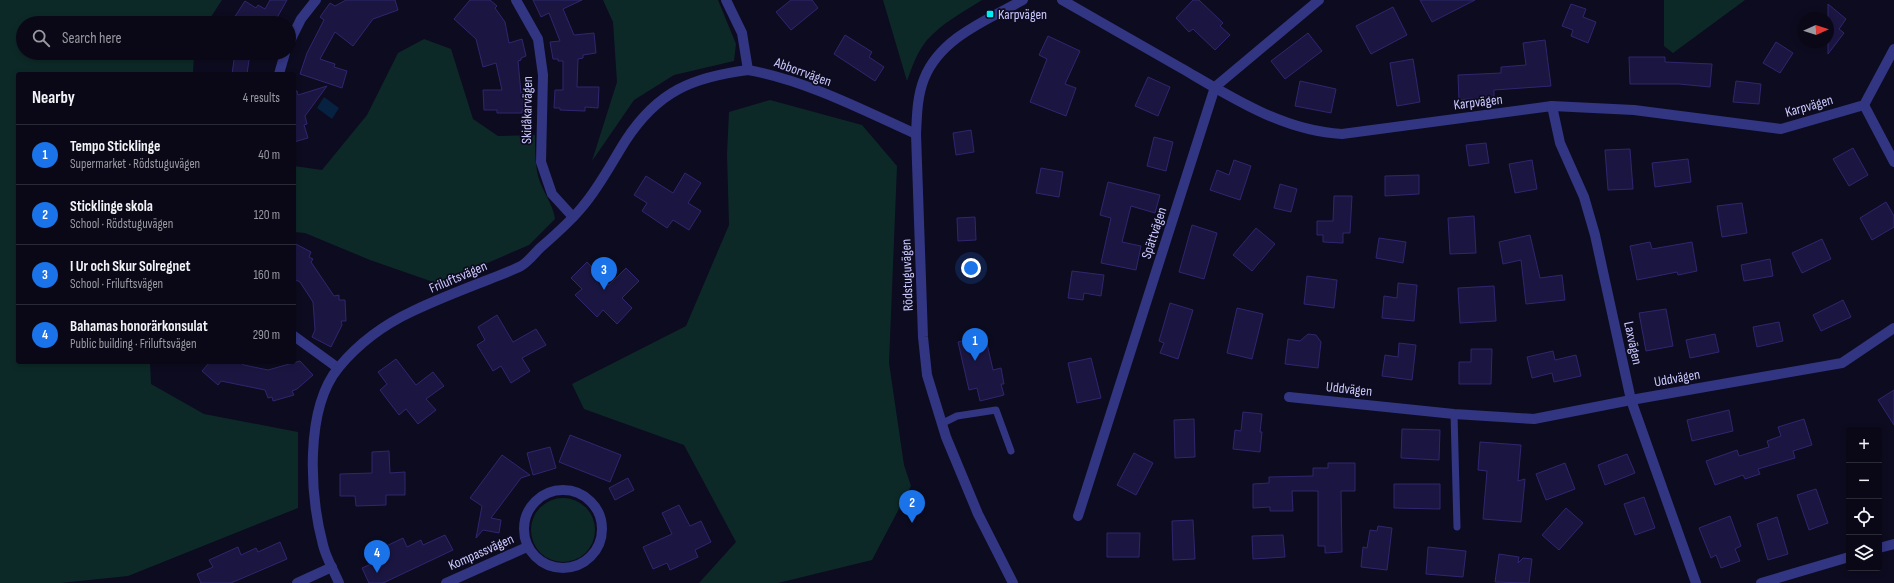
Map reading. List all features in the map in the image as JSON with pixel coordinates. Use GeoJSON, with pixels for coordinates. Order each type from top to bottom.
{"type":"FeatureCollection","features":[{"type":"Feature","properties":{"kind":"street"},"geometry":{"type":"LineString","coordinates":[[296,29],[301,19],[316,0]]}},
{"type":"Feature","properties":{"kind":"street","name":"Skidåkarvägen"},"geometry":{"type":"LineString","coordinates":[[516,0],[538,39],[543,75],[541,162],[552,194],[573,217]]}},
{"type":"Feature","properties":{"kind":"street"},"geometry":{"type":"LineString","coordinates":[[726,0],[742,33],[748,70]]}},
{"type":"Feature","properties":{"kind":"street","name":"Rödstuguvägen"},"geometry":{"type":"LineString","coordinates":[[1013,583],[978,514],[941,424],[928,375],[923,337],[916,134],[917,105],[924,79],[934,61],[953,40],[1023,0]]}},
{"type":"Feature","properties":{"kind":"street","name":"Karpvägen"},"geometry":{"type":"LineString","coordinates":[[1062,0],[1215,87],[1269,115],[1302,129],[1321,133],[1342,134],[1552,106],[1634,110],[1781,129],[1864,105]]}},
{"type":"Feature","properties":{"kind":"street"},"geometry":{"type":"LineString","coordinates":[[1215,87],[1320,0]]}},
{"type":"Feature","properties":{"kind":"street"},"geometry":{"type":"LineString","coordinates":[[1894,49],[1864,105],[1894,162]]}},
{"type":"Feature","properties":{"kind":"street"},"geometry":{"type":"LineString","coordinates":[[280,72],[283,60]]}},
{"type":"Feature","properties":{"kind":"street","name":"Friluftsvägen"},"geometry":{"type":"LineString","coordinates":[[339,583],[323,547],[315,507],[312,456],[316,421],[326,390],[338,368],[371,336],[394,321],[413,311],[522,265],[583,206],[628,138],[647,113],[659,101],[673,91],[697,80],[719,74],[748,70]]}},
{"type":"Feature","properties":{"kind":"street","name":"Abborrvägen"},"geometry":{"type":"LineString","coordinates":[[748,70],[770,74],[796,82],[916,134]]}},
{"type":"Feature","properties":{"kind":"street","name":"Spättvägen"},"geometry":{"type":"LineString","coordinates":[[1078,516],[1215,87]]}},
{"type":"Feature","properties":{"kind":"street","name":"Laxvägen"},"geometry":{"type":"LineString","coordinates":[[1552,106],[1560,144],[1584,197],[1595,235],[1631,400],[1696,583]]}},
{"type":"Feature","properties":{"kind":"street","name":"Uddvägen"},"geometry":{"type":"LineString","coordinates":[[1290,397],[1454,414],[1534,419],[1631,400],[1842,364],[1894,328]]}},
{"type":"Feature","properties":{"kind":"street"},"geometry":{"type":"LineString","coordinates":[[296,337],[338,368]]}},
{"type":"Feature","properties":{"kind":"street","name":"Kompassvägen"},"geometry":{"type":"LineString","coordinates":[[565,490],[579,493],[590,500],[598,511],[602,524],[602,538],[594,554],[583,564],[571,568],[558,569],[551,567],[534,557],[527,546],[523,533],[524,520],[530,507],[540,497],[552,491],[565,490]]}},
{"type":"Feature","properties":{"kind":"street"},"geometry":{"type":"LineString","coordinates":[[1882,547],[1894,544]]}},
{"type":"Feature","properties":{"kind":"street","name":"Kompassvägen"},"geometry":{"type":"LineString","coordinates":[[446,583],[527,546]]}},
{"type":"Feature","properties":{"kind":"street"},"geometry":{"type":"LineString","coordinates":[[1761,583],[1846,558]]}},
{"type":"Feature","properties":{"kind":"street"},"geometry":{"type":"LineString","coordinates":[[297,583],[332,567]]}},
{"type":"Feature","properties":{"kind":"lane"},"geometry":{"type":"LineString","coordinates":[[941,424],[957,416],[996,410],[1011,451]]}},
{"type":"Feature","properties":{"kind":"lane"},"geometry":{"type":"LineString","coordinates":[[1454,414],[1457,527]]}},
{"type":"Feature","properties":{"kind":"green space"},"geometry":{"type":"Polygon","coordinates":[[[0,0],[222,0],[212,16],[16,16],[16,60],[194,60],[193,72],[16,72],[16,364],[150,364],[151,384],[204,414],[298,432],[298,508],[128,576],[60,583],[0,583],[0,0]]]}},
{"type":"Feature","properties":{"kind":"green space"},"geometry":{"type":"Polygon","coordinates":[[[603,0],[718,0],[736,44],[734,61],[674,75],[634,100],[592,161],[617,82],[613,22],[603,0]]]}},
{"type":"Feature","properties":{"kind":"green space"},"geometry":{"type":"Polygon","coordinates":[[[883,0],[982,0],[946,23],[927,40],[913,65],[907,81],[883,0]]]}},
{"type":"Feature","properties":{"kind":"green space"},"geometry":{"type":"Polygon","coordinates":[[[1664,0],[1745,0],[1673,53],[1664,46],[1664,0]]]}},
{"type":"Feature","properties":{"kind":"green space"},"geometry":{"type":"Polygon","coordinates":[[[424,39],[451,49],[473,119],[498,136],[535,135],[538,176],[554,213],[555,219],[529,245],[439,284],[370,260],[305,233],[296,232],[296,166],[322,170],[367,115],[398,53],[424,39]]]}},
{"type":"Feature","properties":{"kind":"green space"},"geometry":{"type":"Polygon","coordinates":[[[770,100],[862,125],[897,166],[889,363],[904,465],[911,486],[872,560],[778,583],[699,583],[736,542],[684,445],[584,409],[572,384],[686,326],[729,225],[727,154],[729,112],[770,100]]]}},
{"type":"Feature","properties":{"kind":"green space"},"geometry":{"type":"Polygon","coordinates":[[[563,498],[575,501],[586,507],[592,518],[595,530],[592,542],[586,553],[575,559],[563,562],[551,559],[540,553],[534,542],[531,530],[534,518],[540,507],[551,501],[563,498]]]}},
{"type":"Feature","properties":{"kind":"water"},"geometry":{"type":"Polygon","coordinates":[[[324,97],[339,108],[332,119],[317,108],[324,97]]]}},
{"type":"Feature","properties":{"kind":"building"},"geometry":{"type":"Polygon","coordinates":[[[270,0],[287,0],[278,16],[235,16],[245,1],[256,8],[258,5],[265,9],[270,0]]]}},
{"type":"Feature","properties":{"kind":"building"},"geometry":{"type":"Polygon","coordinates":[[[346,0],[395,0],[398,10],[373,19],[353,46],[335,32],[320,59],[335,64],[334,67],[347,71],[342,88],[300,74],[307,53],[324,20],[320,17],[330,3],[335,6],[346,0]]]}},
{"type":"Feature","properties":{"kind":"building"},"geometry":{"type":"Polygon","coordinates":[[[470,0],[490,0],[497,6],[495,8],[505,22],[509,43],[522,39],[526,56],[518,61],[521,93],[528,93],[528,110],[522,110],[522,113],[497,113],[497,110],[484,110],[483,90],[502,90],[496,63],[483,67],[476,39],[454,19],[470,0]]]}},
{"type":"Feature","properties":{"kind":"building"},"geometry":{"type":"Polygon","coordinates":[[[533,0],[582,0],[563,9],[574,35],[594,33],[596,53],[583,55],[583,58],[578,59],[577,87],[599,87],[598,108],[585,107],[585,111],[560,110],[560,108],[554,108],[555,90],[563,90],[563,61],[553,59],[550,42],[560,41],[549,13],[541,17],[533,0]]]}},
{"type":"Feature","properties":{"kind":"building"},"geometry":{"type":"Polygon","coordinates":[[[791,0],[812,0],[818,8],[791,30],[776,12],[791,0]]]}},
{"type":"Feature","properties":{"kind":"building"},"geometry":{"type":"Polygon","coordinates":[[[1193,0],[1199,0],[1223,23],[1220,26],[1230,35],[1215,50],[1193,29],[1189,32],[1176,18],[1193,0]]]}},
{"type":"Feature","properties":{"kind":"building"},"geometry":{"type":"Polygon","coordinates":[[[1420,0],[1475,0],[1432,22],[1420,0]]]}},
{"type":"Feature","properties":{"kind":"building"},"geometry":{"type":"Polygon","coordinates":[[[1571,4],[1586,9],[1583,17],[1596,22],[1588,43],[1571,36],[1573,30],[1562,26],[1571,4]]]}},
{"type":"Feature","properties":{"kind":"building"},"geometry":{"type":"Polygon","coordinates":[[[1828,4],[1846,19],[1839,29],[1844,33],[1834,46],[1834,12],[1828,12],[1828,4]]]}},
{"type":"Feature","properties":{"kind":"building"},"geometry":{"type":"Polygon","coordinates":[[[1393,7],[1407,35],[1371,54],[1356,26],[1393,7]]]}},
{"type":"Feature","properties":{"kind":"building"},"geometry":{"type":"Polygon","coordinates":[[[1308,33],[1322,51],[1285,79],[1271,61],[1308,33]]]}},
{"type":"Feature","properties":{"kind":"building"},"geometry":{"type":"Polygon","coordinates":[[[845,35],[872,52],[869,57],[884,67],[875,81],[834,54],[845,35]]]}},
{"type":"Feature","properties":{"kind":"building"},"geometry":{"type":"Polygon","coordinates":[[[1048,36],[1080,51],[1065,84],[1076,88],[1066,116],[1030,102],[1047,59],[1039,55],[1048,36]]]}},
{"type":"Feature","properties":{"kind":"building"},"geometry":{"type":"Polygon","coordinates":[[[1545,40],[1551,86],[1494,90],[1494,97],[1459,100],[1458,75],[1501,73],[1501,67],[1526,65],[1523,43],[1545,40]]]}},
{"type":"Feature","properties":{"kind":"building"},"geometry":{"type":"Polygon","coordinates":[[[1776,42],[1793,53],[1780,73],[1763,63],[1776,42]]]}},
{"type":"Feature","properties":{"kind":"building"},"geometry":{"type":"Polygon","coordinates":[[[1828,48],[1833,48],[1828,54],[1828,48]]]}},
{"type":"Feature","properties":{"kind":"building"},"geometry":{"type":"Polygon","coordinates":[[[1629,57],[1665,57],[1665,62],[1712,64],[1710,87],[1679,84],[1630,84],[1629,57]]]}},
{"type":"Feature","properties":{"kind":"building"},"geometry":{"type":"Polygon","coordinates":[[[1413,59],[1420,102],[1397,106],[1390,63],[1413,59]]]}},
{"type":"Feature","properties":{"kind":"building"},"geometry":{"type":"Polygon","coordinates":[[[234,60],[249,60],[247,72],[232,72],[234,60]]]}},
{"type":"Feature","properties":{"kind":"building"},"geometry":{"type":"Polygon","coordinates":[[[1148,77],[1170,87],[1158,116],[1135,106],[1148,77]]]}},
{"type":"Feature","properties":{"kind":"building"},"geometry":{"type":"Polygon","coordinates":[[[1300,81],[1336,89],[1331,113],[1295,106],[1300,81]]]}},
{"type":"Feature","properties":{"kind":"building"},"geometry":{"type":"Polygon","coordinates":[[[1736,81],[1761,84],[1759,104],[1733,102],[1736,81]]]}},
{"type":"Feature","properties":{"kind":"building"},"geometry":{"type":"Polygon","coordinates":[[[327,86],[305,116],[307,124],[304,125],[308,138],[296,141],[296,91],[298,95],[327,86]]]}},
{"type":"Feature","properties":{"kind":"building"},"geometry":{"type":"Polygon","coordinates":[[[971,130],[974,152],[956,155],[953,133],[971,130]]]}},
{"type":"Feature","properties":{"kind":"building"},"geometry":{"type":"Polygon","coordinates":[[[1154,137],[1173,142],[1166,171],[1147,166],[1154,137]]]}},
{"type":"Feature","properties":{"kind":"building"},"geometry":{"type":"Polygon","coordinates":[[[1486,143],[1489,163],[1469,166],[1466,145],[1486,143]]]}},
{"type":"Feature","properties":{"kind":"building"},"geometry":{"type":"Polygon","coordinates":[[[1853,148],[1868,175],[1849,186],[1833,159],[1853,148]]]}},
{"type":"Feature","properties":{"kind":"building"},"geometry":{"type":"Polygon","coordinates":[[[1630,149],[1633,189],[1608,190],[1605,150],[1630,149]]]}},
{"type":"Feature","properties":{"kind":"building"},"geometry":{"type":"Polygon","coordinates":[[[1688,159],[1691,182],[1655,187],[1652,163],[1688,159]]]}},
{"type":"Feature","properties":{"kind":"building"},"geometry":{"type":"Polygon","coordinates":[[[1234,160],[1251,166],[1240,200],[1210,190],[1217,170],[1229,175],[1234,160]]]}},
{"type":"Feature","properties":{"kind":"building"},"geometry":{"type":"Polygon","coordinates":[[[1532,160],[1537,189],[1515,193],[1509,164],[1532,160]]]}},
{"type":"Feature","properties":{"kind":"building"},"geometry":{"type":"Polygon","coordinates":[[[1041,168],[1063,172],[1059,197],[1036,193],[1041,168]]]}},
{"type":"Feature","properties":{"kind":"building"},"geometry":{"type":"Polygon","coordinates":[[[685,173],[701,183],[688,203],[701,211],[689,230],[673,220],[667,228],[642,211],[647,203],[634,195],[646,176],[673,193],[685,173]]]}},
{"type":"Feature","properties":{"kind":"building"},"geometry":{"type":"Polygon","coordinates":[[[1419,175],[1419,194],[1385,196],[1385,176],[1419,175]]]}},
{"type":"Feature","properties":{"kind":"building"},"geometry":{"type":"Polygon","coordinates":[[[1108,182],[1160,195],[1155,213],[1131,206],[1122,242],[1141,246],[1136,270],[1101,263],[1111,218],[1100,215],[1108,182]]]}},
{"type":"Feature","properties":{"kind":"building"},"geometry":{"type":"Polygon","coordinates":[[[1280,184],[1297,189],[1291,212],[1274,208],[1280,184]]]}},
{"type":"Feature","properties":{"kind":"building"},"geometry":{"type":"Polygon","coordinates":[[[1334,196],[1352,196],[1350,233],[1343,233],[1343,243],[1323,242],[1323,235],[1317,235],[1317,221],[1333,221],[1334,196]]]}},
{"type":"Feature","properties":{"kind":"building"},"geometry":{"type":"Polygon","coordinates":[[[1886,202],[1894,216],[1894,227],[1872,240],[1860,218],[1886,202]]]}},
{"type":"Feature","properties":{"kind":"building"},"geometry":{"type":"Polygon","coordinates":[[[1742,203],[1747,233],[1722,237],[1717,206],[1742,203]]]}},
{"type":"Feature","properties":{"kind":"building"},"geometry":{"type":"Polygon","coordinates":[[[1474,216],[1476,253],[1450,254],[1448,218],[1474,216]]]}},
{"type":"Feature","properties":{"kind":"building"},"geometry":{"type":"Polygon","coordinates":[[[975,217],[976,240],[958,241],[957,218],[975,217]]]}},
{"type":"Feature","properties":{"kind":"building"},"geometry":{"type":"Polygon","coordinates":[[[1192,225],[1217,233],[1204,279],[1179,272],[1192,225]]]}},
{"type":"Feature","properties":{"kind":"building"},"geometry":{"type":"Polygon","coordinates":[[[1256,228],[1275,244],[1252,271],[1233,255],[1256,228]]]}},
{"type":"Feature","properties":{"kind":"building"},"geometry":{"type":"Polygon","coordinates":[[[1530,235],[1540,278],[1562,275],[1565,300],[1526,304],[1521,260],[1503,264],[1499,242],[1530,235]]]}},
{"type":"Feature","properties":{"kind":"building"},"geometry":{"type":"Polygon","coordinates":[[[1379,238],[1406,242],[1403,263],[1376,258],[1379,238]]]}},
{"type":"Feature","properties":{"kind":"building"},"geometry":{"type":"Polygon","coordinates":[[[1822,239],[1831,259],[1802,273],[1792,253],[1822,239]]]}},
{"type":"Feature","properties":{"kind":"building"},"geometry":{"type":"Polygon","coordinates":[[[1650,242],[1652,249],[1692,242],[1697,271],[1678,275],[1677,272],[1637,280],[1630,246],[1650,242]]]}},
{"type":"Feature","properties":{"kind":"building"},"geometry":{"type":"Polygon","coordinates":[[[296,244],[311,252],[309,257],[313,259],[311,262],[334,296],[339,295],[339,300],[345,300],[346,321],[341,321],[342,325],[331,347],[312,337],[315,330],[313,302],[300,282],[296,280],[296,244]]]}},
{"type":"Feature","properties":{"kind":"building"},"geometry":{"type":"Polygon","coordinates":[[[1770,259],[1773,276],[1744,281],[1741,265],[1770,259]]]}},
{"type":"Feature","properties":{"kind":"building"},"geometry":{"type":"Polygon","coordinates":[[[587,262],[609,285],[626,268],[639,281],[622,298],[632,308],[617,324],[603,310],[597,317],[575,295],[582,289],[571,278],[587,262]]]}},
{"type":"Feature","properties":{"kind":"building"},"geometry":{"type":"Polygon","coordinates":[[[1072,271],[1104,275],[1101,296],[1084,293],[1083,300],[1068,298],[1072,271]]]}},
{"type":"Feature","properties":{"kind":"building"},"geometry":{"type":"Polygon","coordinates":[[[1307,276],[1337,280],[1334,308],[1304,304],[1307,276]]]}},
{"type":"Feature","properties":{"kind":"building"},"geometry":{"type":"Polygon","coordinates":[[[1398,283],[1417,285],[1414,321],[1382,318],[1384,296],[1397,298],[1398,283]]]}},
{"type":"Feature","properties":{"kind":"building"},"geometry":{"type":"Polygon","coordinates":[[[1494,286],[1496,321],[1460,323],[1458,288],[1494,286]]]}},
{"type":"Feature","properties":{"kind":"building"},"geometry":{"type":"Polygon","coordinates":[[[1843,300],[1851,317],[1821,331],[1813,315],[1843,300]]]}},
{"type":"Feature","properties":{"kind":"building"},"geometry":{"type":"Polygon","coordinates":[[[1170,303],[1193,310],[1178,359],[1160,353],[1164,343],[1159,341],[1170,303]]]}},
{"type":"Feature","properties":{"kind":"building"},"geometry":{"type":"Polygon","coordinates":[[[1237,308],[1263,314],[1252,359],[1227,353],[1237,308]]]}},
{"type":"Feature","properties":{"kind":"building"},"geometry":{"type":"Polygon","coordinates":[[[1666,309],[1673,346],[1646,351],[1639,313],[1666,309]]]}},
{"type":"Feature","properties":{"kind":"building"},"geometry":{"type":"Polygon","coordinates":[[[497,315],[513,342],[536,329],[546,345],[522,358],[530,371],[511,383],[501,366],[493,371],[477,345],[485,340],[478,327],[497,315]]]}},
{"type":"Feature","properties":{"kind":"building"},"geometry":{"type":"Polygon","coordinates":[[[1779,322],[1783,341],[1757,347],[1753,327],[1779,322]]]}},
{"type":"Feature","properties":{"kind":"building"},"geometry":{"type":"Polygon","coordinates":[[[1308,334],[1316,335],[1321,342],[1318,368],[1285,364],[1288,339],[1300,341],[1308,334]]]}},
{"type":"Feature","properties":{"kind":"building"},"geometry":{"type":"Polygon","coordinates":[[[1715,334],[1719,352],[1690,358],[1686,340],[1715,334]]]}},
{"type":"Feature","properties":{"kind":"building"},"geometry":{"type":"Polygon","coordinates":[[[985,335],[993,370],[1001,368],[1004,384],[1001,384],[1004,395],[980,401],[977,388],[969,390],[958,342],[985,335]]]}},
{"type":"Feature","properties":{"kind":"building"},"geometry":{"type":"Polygon","coordinates":[[[1399,343],[1416,345],[1412,380],[1382,376],[1385,355],[1398,357],[1399,343]]]}},
{"type":"Feature","properties":{"kind":"building"},"geometry":{"type":"Polygon","coordinates":[[[1471,349],[1492,349],[1491,384],[1459,384],[1459,362],[1471,362],[1471,349]]]}},
{"type":"Feature","properties":{"kind":"building"},"geometry":{"type":"Polygon","coordinates":[[[1553,351],[1555,360],[1576,355],[1581,376],[1554,382],[1552,373],[1532,378],[1527,357],[1553,351]]]}},
{"type":"Feature","properties":{"kind":"building"},"geometry":{"type":"Polygon","coordinates":[[[1091,358],[1101,398],[1077,403],[1068,363],[1091,358]]]}},
{"type":"Feature","properties":{"kind":"building"},"geometry":{"type":"Polygon","coordinates":[[[396,359],[416,385],[433,372],[444,386],[426,399],[436,410],[418,424],[406,409],[399,415],[380,390],[387,384],[378,372],[396,359]]]}},
{"type":"Feature","properties":{"kind":"building"},"geometry":{"type":"Polygon","coordinates":[[[300,361],[313,375],[297,389],[292,391],[294,395],[273,401],[272,397],[268,398],[265,390],[221,381],[218,385],[202,371],[208,364],[243,364],[268,370],[289,364],[296,364],[296,362],[300,361]]]}},
{"type":"Feature","properties":{"kind":"building"},"geometry":{"type":"Polygon","coordinates":[[[1894,390],[1894,425],[1878,400],[1894,390]]]}},
{"type":"Feature","properties":{"kind":"building"},"geometry":{"type":"Polygon","coordinates":[[[1729,410],[1733,431],[1692,441],[1687,420],[1729,410]]]}},
{"type":"Feature","properties":{"kind":"building"},"geometry":{"type":"Polygon","coordinates":[[[1243,412],[1262,414],[1260,452],[1233,449],[1235,430],[1241,431],[1243,412]]]}},
{"type":"Feature","properties":{"kind":"building"},"geometry":{"type":"Polygon","coordinates":[[[1194,419],[1195,457],[1175,458],[1174,420],[1194,419]]]}},
{"type":"Feature","properties":{"kind":"building"},"geometry":{"type":"Polygon","coordinates":[[[1804,419],[1812,445],[1793,451],[1795,458],[1758,469],[1760,474],[1745,479],[1743,475],[1715,485],[1706,461],[1737,450],[1739,456],[1769,447],[1767,441],[1781,436],[1778,427],[1804,419]]]}},
{"type":"Feature","properties":{"kind":"building"},"geometry":{"type":"Polygon","coordinates":[[[1402,429],[1440,430],[1439,460],[1401,458],[1402,429]]]}},
{"type":"Feature","properties":{"kind":"building"},"geometry":{"type":"Polygon","coordinates":[[[570,435],[621,455],[610,482],[559,462],[570,435]]]}},
{"type":"Feature","properties":{"kind":"building"},"geometry":{"type":"Polygon","coordinates":[[[1480,442],[1521,445],[1518,481],[1525,479],[1521,522],[1483,519],[1487,471],[1478,470],[1480,442]]]}},
{"type":"Feature","properties":{"kind":"building"},"geometry":{"type":"Polygon","coordinates":[[[550,447],[556,468],[533,475],[527,453],[550,447]]]}},
{"type":"Feature","properties":{"kind":"building"},"geometry":{"type":"Polygon","coordinates":[[[389,451],[390,473],[405,472],[405,495],[386,495],[386,505],[356,506],[355,496],[340,496],[340,474],[372,473],[372,452],[389,451]]]}},
{"type":"Feature","properties":{"kind":"building"},"geometry":{"type":"Polygon","coordinates":[[[1134,453],[1153,463],[1136,495],[1117,485],[1134,453]]]}},
{"type":"Feature","properties":{"kind":"building"},"geometry":{"type":"Polygon","coordinates":[[[1627,454],[1635,473],[1605,485],[1598,465],[1627,454]]]}},
{"type":"Feature","properties":{"kind":"building"},"geometry":{"type":"Polygon","coordinates":[[[502,455],[530,475],[521,478],[491,518],[501,520],[499,533],[483,530],[476,538],[482,506],[470,498],[502,455]]]}},
{"type":"Feature","properties":{"kind":"building"},"geometry":{"type":"Polygon","coordinates":[[[1328,463],[1355,463],[1355,491],[1341,491],[1342,552],[1325,553],[1325,546],[1318,546],[1318,491],[1292,491],[1293,511],[1270,511],[1270,507],[1253,508],[1253,484],[1269,483],[1269,477],[1313,476],[1313,468],[1328,468],[1328,463]]]}},
{"type":"Feature","properties":{"kind":"building"},"geometry":{"type":"Polygon","coordinates":[[[1565,463],[1575,489],[1546,500],[1536,474],[1565,463]]]}},
{"type":"Feature","properties":{"kind":"building"},"geometry":{"type":"Polygon","coordinates":[[[628,478],[634,490],[615,500],[609,488],[628,478]]]}},
{"type":"Feature","properties":{"kind":"building"},"geometry":{"type":"Polygon","coordinates":[[[1394,484],[1440,484],[1440,509],[1394,508],[1394,484]]]}},
{"type":"Feature","properties":{"kind":"building"},"geometry":{"type":"Polygon","coordinates":[[[1816,489],[1828,523],[1809,530],[1797,495],[1816,489]]]}},
{"type":"Feature","properties":{"kind":"building"},"geometry":{"type":"Polygon","coordinates":[[[1644,497],[1655,528],[1635,535],[1624,504],[1644,497]]]}},
{"type":"Feature","properties":{"kind":"building"},"geometry":{"type":"Polygon","coordinates":[[[679,505],[690,526],[701,521],[711,542],[695,550],[698,557],[670,570],[667,563],[653,569],[643,547],[672,534],[662,513],[679,505]]]}},
{"type":"Feature","properties":{"kind":"building"},"geometry":{"type":"Polygon","coordinates":[[[1566,508],[1583,523],[1559,550],[1542,535],[1566,508]]]}},
{"type":"Feature","properties":{"kind":"building"},"geometry":{"type":"Polygon","coordinates":[[[1730,516],[1741,546],[1735,549],[1740,561],[1721,568],[1716,555],[1711,558],[1699,528],[1730,516]]]}},
{"type":"Feature","properties":{"kind":"building"},"geometry":{"type":"Polygon","coordinates":[[[1777,517],[1788,554],[1768,560],[1757,524],[1777,517]]]}},
{"type":"Feature","properties":{"kind":"building"},"geometry":{"type":"Polygon","coordinates":[[[1193,520],[1195,559],[1173,560],[1172,521],[1193,520]]]}},
{"type":"Feature","properties":{"kind":"building"},"geometry":{"type":"Polygon","coordinates":[[[1378,526],[1392,528],[1387,570],[1361,567],[1363,547],[1367,548],[1370,530],[1377,531],[1378,526]]]}},
{"type":"Feature","properties":{"kind":"building"},"geometry":{"type":"Polygon","coordinates":[[[1107,533],[1140,533],[1139,557],[1107,557],[1107,533]]]}},
{"type":"Feature","properties":{"kind":"building"},"geometry":{"type":"Polygon","coordinates":[[[445,535],[453,550],[383,583],[369,583],[362,568],[380,560],[376,551],[403,538],[407,547],[421,540],[423,545],[445,535]]]}},
{"type":"Feature","properties":{"kind":"building"},"geometry":{"type":"Polygon","coordinates":[[[1283,535],[1285,557],[1253,559],[1252,536],[1283,535]]]}},
{"type":"Feature","properties":{"kind":"building"},"geometry":{"type":"Polygon","coordinates":[[[280,542],[287,559],[231,583],[201,583],[197,574],[213,567],[209,560],[238,547],[241,555],[256,548],[258,552],[280,542]]]}},
{"type":"Feature","properties":{"kind":"building"},"geometry":{"type":"Polygon","coordinates":[[[1428,547],[1466,551],[1463,577],[1426,574],[1428,547]]]}},
{"type":"Feature","properties":{"kind":"building"},"geometry":{"type":"Polygon","coordinates":[[[1499,554],[1519,557],[1518,563],[1523,558],[1532,559],[1529,583],[1495,582],[1499,554]]]}},
{"type":"Feature","properties":{"kind":"place","name":"Karpvägen"},"geometry":{"type":"Point","coordinates":[990,14]}},
{"type":"Feature","properties":{"kind":"place","name":"I Ur och Skur Solregnet"},"geometry":{"type":"Point","coordinates":[604,290]}},
{"type":"Feature","properties":{"kind":"place","name":"Tempo Sticklinge"},"geometry":{"type":"Point","coordinates":[975,361]}},
{"type":"Feature","properties":{"kind":"place","name":"Sticklinge skola"},"geometry":{"type":"Point","coordinates":[912,523]}},
{"type":"Feature","properties":{"kind":"place","name":"Bahamas honorärkonsulat"},"geometry":{"type":"Point","coordinates":[377,573]}}]}
